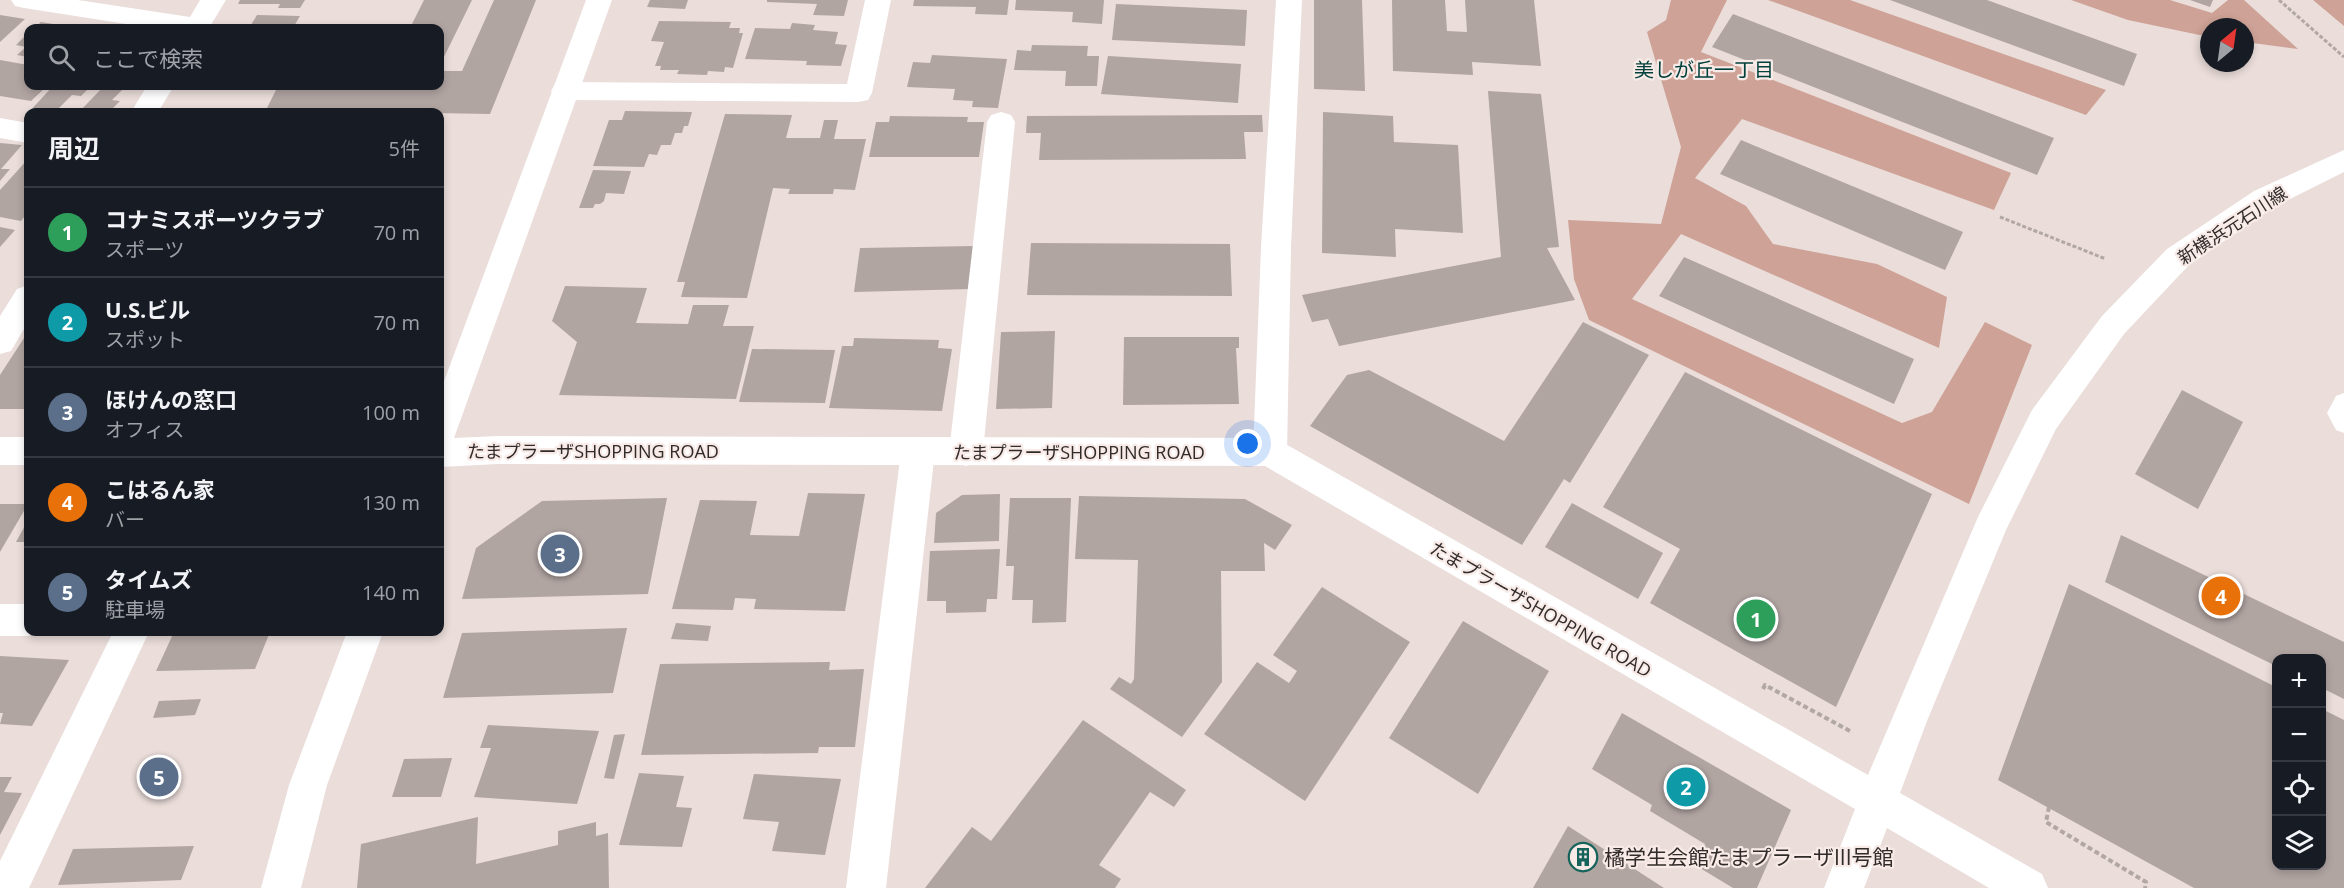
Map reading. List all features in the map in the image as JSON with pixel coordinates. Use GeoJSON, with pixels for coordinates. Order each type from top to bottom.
{"type":"FeatureCollection","features":[{"type":"Feature","properties":{"kind":"street"},"geometry":{"type":"LineString","coordinates":[[24,0],[171,24]]}},
{"type":"Feature","properties":{"kind":"street"},"geometry":{"type":"LineString","coordinates":[[198,24],[213,0]]}},
{"type":"Feature","properties":{"kind":"street"},"geometry":{"type":"LineString","coordinates":[[444,423],[599,0]]}},
{"type":"Feature","properties":{"kind":"street"},"geometry":{"type":"LineString","coordinates":[[565,91],[858,93],[878,0]]}},
{"type":"Feature","properties":{"kind":"street"},"geometry":{"type":"LineString","coordinates":[[1270,452],[1276,247],[1287,67],[1288,0]]}},
{"type":"Feature","properties":{"kind":"street"},"geometry":{"type":"LineString","coordinates":[[146,108],[158,90]]}},
{"type":"Feature","properties":{"kind":"street"},"geometry":{"type":"LineString","coordinates":[[966,452],[1001,122]]}},
{"type":"Feature","properties":{"kind":"street"},"geometry":{"type":"LineString","coordinates":[[0,128],[24,133]]}},
{"type":"Feature","properties":{"kind":"street","name":"新横浜元石川線"},"geometry":{"type":"LineString","coordinates":[[1844,888],[1908,721],[1990,528],[2044,420],[2113,325],[2178,257],[2264,199],[2344,160]]}},
{"type":"Feature","properties":{"kind":"street"},"geometry":{"type":"LineString","coordinates":[[0,342],[24,303]]}},
{"type":"Feature","properties":{"kind":"street","name":"たまプラーザSHOPPING ROAD"},"geometry":{"type":"LineString","coordinates":[[444,453],[498,450],[1270,452],[2028,888]]}},
{"type":"Feature","properties":{"kind":"street"},"geometry":{"type":"LineString","coordinates":[[0,451],[24,451]]}},
{"type":"Feature","properties":{"kind":"street"},"geometry":{"type":"LineString","coordinates":[[866,888],[918,451]]}},
{"type":"Feature","properties":{"kind":"street"},"geometry":{"type":"LineString","coordinates":[[0,620],[24,620]]}},
{"type":"Feature","properties":{"kind":"street"},"geometry":{"type":"LineString","coordinates":[[8,888],[129,636]]}},
{"type":"Feature","properties":{"kind":"street"},"geometry":{"type":"LineString","coordinates":[[281,888],[308,785],[364,636]]}},
{"type":"Feature","properties":{"kind":"lane"},"geometry":{"type":"LineString","coordinates":[[2344,403],[2339,413],[2344,423]]}},
{"type":"Feature","properties":{"kind":"path"},"geometry":{"type":"LineString","coordinates":[[2279,0],[2343,56]]}},
{"type":"Feature","properties":{"kind":"path"},"geometry":{"type":"LineString","coordinates":[[2337,51],[2344,49]]}},
{"type":"Feature","properties":{"kind":"path"},"geometry":{"type":"LineString","coordinates":[[2000,217],[2106,260]]}},
{"type":"Feature","properties":{"kind":"path"},"geometry":{"type":"LineString","coordinates":[[1762,693],[1765,684],[1850,731]]}},
{"type":"Feature","properties":{"kind":"path"},"geometry":{"type":"LineString","coordinates":[[2049,807],[2046,822],[2146,882],[2145,888]]}},
{"type":"Feature","properties":{"kind":"shaded area"},"geometry":{"type":"Polygon","coordinates":[[[1671,0],[1727,0],[1701,52],[2011,173],[1994,210],[1742,119],[1695,178],[1746,206],[1773,244],[1877,264],[1947,297],[1939,348],[1681,234],[1632,299],[1902,423],[1932,412],[1985,322],[2032,345],[1969,504],[1589,320],[1574,279],[1568,220],[1661,224],[1681,147],[1647,32],[1666,20],[1671,0]]]}},
{"type":"Feature","properties":{"kind":"shaded area"},"geometry":{"type":"Polygon","coordinates":[[[1768,0],[1850,0],[2106,90],[2086,115],[1768,0]]]}},
{"type":"Feature","properties":{"kind":"shaded area"},"geometry":{"type":"Polygon","coordinates":[[[2071,0],[2170,0],[2212,13],[2228,0],[2244,0],[2298,49],[2254,43],[2254,18],[2200,18],[2200,35],[2128,20],[2071,0]]]}},
{"type":"Feature","properties":{"kind":"shaded area"},"geometry":{"type":"Polygon","coordinates":[[[2313,0],[2344,0],[2344,26],[2313,0]]]}},
{"type":"Feature","properties":{"kind":"building"},"geometry":{"type":"Polygon","coordinates":[[[240,0],[305,0],[300,8],[278,8],[280,4],[238,4],[240,0]]]}},
{"type":"Feature","properties":{"kind":"building"},"geometry":{"type":"Polygon","coordinates":[[[424,0],[472,0],[444,57],[444,24],[412,24],[424,0]]]}},
{"type":"Feature","properties":{"kind":"building"},"geometry":{"type":"Polygon","coordinates":[[[494,0],[536,0],[490,114],[444,113],[444,108],[267,108],[276,90],[444,90],[444,71],[462,71],[494,0]]]}},
{"type":"Feature","properties":{"kind":"building"},"geometry":{"type":"Polygon","coordinates":[[[650,0],[688,0],[685,9],[647,7],[650,0]]]}},
{"type":"Feature","properties":{"kind":"building"},"geometry":{"type":"Polygon","coordinates":[[[767,0],[848,0],[844,16],[813,15],[817,4],[767,2],[767,0]]]}},
{"type":"Feature","properties":{"kind":"building"},"geometry":{"type":"Polygon","coordinates":[[[914,0],[1009,0],[1007,15],[975,14],[976,7],[913,6],[914,0]]]}},
{"type":"Feature","properties":{"kind":"building"},"geometry":{"type":"Polygon","coordinates":[[[1016,0],[1104,0],[1102,24],[1072,22],[1073,12],[1015,10],[1016,0]]]}},
{"type":"Feature","properties":{"kind":"building"},"geometry":{"type":"Polygon","coordinates":[[[1314,0],[1362,0],[1365,91],[1314,89],[1314,0]]]}},
{"type":"Feature","properties":{"kind":"building"},"geometry":{"type":"Polygon","coordinates":[[[1392,0],[1445,0],[1447,31],[1467,32],[1465,0],[1534,0],[1541,66],[1472,62],[1473,75],[1393,71],[1392,0]]]}},
{"type":"Feature","properties":{"kind":"building"},"geometry":{"type":"Polygon","coordinates":[[[1890,0],[1987,0],[2137,54],[2124,86],[1890,0]]]}},
{"type":"Feature","properties":{"kind":"building"},"geometry":{"type":"Polygon","coordinates":[[[2190,0],[2213,0],[2210,7],[2190,0]]]}},
{"type":"Feature","properties":{"kind":"building"},"geometry":{"type":"Polygon","coordinates":[[[1116,4],[1247,10],[1245,46],[1112,40],[1116,4]]]}},
{"type":"Feature","properties":{"kind":"building"},"geometry":{"type":"Polygon","coordinates":[[[1733,14],[2054,138],[2037,175],[1712,47],[1733,14]]]}},
{"type":"Feature","properties":{"kind":"building"},"geometry":{"type":"Polygon","coordinates":[[[0,15],[25,19],[0,42],[0,15]]]}},
{"type":"Feature","properties":{"kind":"building"},"geometry":{"type":"Polygon","coordinates":[[[257,15],[300,16],[295,24],[251,24],[257,15]]]}},
{"type":"Feature","properties":{"kind":"building"},"geometry":{"type":"Polygon","coordinates":[[[659,21],[731,22],[729,28],[740,28],[739,33],[743,33],[733,68],[725,67],[724,72],[708,71],[707,75],[677,74],[679,70],[660,70],[661,66],[655,66],[664,42],[651,41],[659,21]]]}},
{"type":"Feature","properties":{"kind":"building"},"geometry":{"type":"Polygon","coordinates":[[[792,23],[815,25],[813,30],[838,32],[835,44],[847,45],[841,66],[806,65],[807,61],[745,59],[755,28],[790,29],[792,23]]]}},
{"type":"Feature","properties":{"kind":"building"},"geometry":{"type":"Polygon","coordinates":[[[24,37],[24,47],[16,45],[24,37]]]}},
{"type":"Feature","properties":{"kind":"building"},"geometry":{"type":"Polygon","coordinates":[[[1032,45],[1088,46],[1087,56],[1099,56],[1097,86],[1065,86],[1066,71],[1014,70],[1017,50],[1031,51],[1032,45]]]}},
{"type":"Feature","properties":{"kind":"building"},"geometry":{"type":"Polygon","coordinates":[[[24,49],[24,56],[17,55],[24,49]]]}},
{"type":"Feature","properties":{"kind":"building"},"geometry":{"type":"Polygon","coordinates":[[[932,55],[1007,59],[998,108],[972,107],[973,101],[953,100],[955,89],[907,87],[913,62],[930,63],[932,55]]]}},
{"type":"Feature","properties":{"kind":"building"},"geometry":{"type":"Polygon","coordinates":[[[1108,56],[1241,64],[1238,103],[1101,94],[1108,56]]]}},
{"type":"Feature","properties":{"kind":"building"},"geometry":{"type":"Polygon","coordinates":[[[0,60],[24,64],[24,90],[43,90],[31,101],[0,96],[0,60]]]}},
{"type":"Feature","properties":{"kind":"building"},"geometry":{"type":"Polygon","coordinates":[[[49,90],[87,90],[81,96],[72,95],[59,108],[33,108],[49,90]]]}},
{"type":"Feature","properties":{"kind":"building"},"geometry":{"type":"Polygon","coordinates":[[[100,90],[122,90],[112,100],[120,101],[113,108],[83,108],[100,90]]]}},
{"type":"Feature","properties":{"kind":"building"},"geometry":{"type":"Polygon","coordinates":[[[1488,91],[1541,94],[1559,247],[1547,248],[1575,300],[1339,346],[1328,319],[1312,322],[1302,295],[1501,257],[1488,91]]]}},
{"type":"Feature","properties":{"kind":"building"},"geometry":{"type":"Polygon","coordinates":[[[625,111],[692,112],[688,126],[684,126],[682,133],[675,133],[671,145],[661,145],[657,155],[649,154],[644,167],[593,166],[609,120],[622,120],[625,111]]]}},
{"type":"Feature","properties":{"kind":"building"},"geometry":{"type":"Polygon","coordinates":[[[1323,112],[1393,116],[1394,142],[1458,145],[1463,233],[1395,229],[1396,257],[1322,253],[1323,112]]]}},
{"type":"Feature","properties":{"kind":"building"},"geometry":{"type":"Polygon","coordinates":[[[725,114],[792,115],[786,138],[820,138],[824,120],[838,120],[834,139],[866,139],[855,190],[834,189],[833,194],[788,194],[790,189],[773,188],[747,298],[681,297],[685,282],[677,282],[725,114]]]}},
{"type":"Feature","properties":{"kind":"building"},"geometry":{"type":"Polygon","coordinates":[[[1262,115],[1263,132],[1244,132],[1246,159],[1039,160],[1041,133],[1026,133],[1027,116],[1262,115]]]}},
{"type":"Feature","properties":{"kind":"building"},"geometry":{"type":"Polygon","coordinates":[[[890,116],[968,117],[967,122],[984,122],[979,157],[869,157],[876,122],[889,122],[890,116]]]}},
{"type":"Feature","properties":{"kind":"building"},"geometry":{"type":"Polygon","coordinates":[[[1741,140],[1963,232],[1945,270],[1720,174],[1741,140]]]}},
{"type":"Feature","properties":{"kind":"building"},"geometry":{"type":"Polygon","coordinates":[[[0,143],[22,145],[1,169],[10,169],[0,181],[0,143]]]}},
{"type":"Feature","properties":{"kind":"building"},"geometry":{"type":"Polygon","coordinates":[[[24,163],[24,217],[21,221],[0,217],[0,190],[24,163]]]}},
{"type":"Feature","properties":{"kind":"building"},"geometry":{"type":"Polygon","coordinates":[[[593,170],[631,171],[624,194],[606,193],[604,201],[595,204],[593,208],[579,208],[593,170]]]}},
{"type":"Feature","properties":{"kind":"building"},"geometry":{"type":"Polygon","coordinates":[[[0,227],[15,230],[0,247],[0,227]]]}},
{"type":"Feature","properties":{"kind":"building"},"geometry":{"type":"Polygon","coordinates":[[[1031,243],[1230,244],[1232,296],[1027,295],[1031,243]]]}},
{"type":"Feature","properties":{"kind":"building"},"geometry":{"type":"Polygon","coordinates":[[[974,246],[971,289],[854,292],[860,248],[974,246]]]}},
{"type":"Feature","properties":{"kind":"building"},"geometry":{"type":"Polygon","coordinates":[[[1684,257],[1914,359],[1894,404],[1659,296],[1684,257]]]}},
{"type":"Feature","properties":{"kind":"building"},"geometry":{"type":"Polygon","coordinates":[[[565,286],[647,288],[636,323],[688,324],[693,305],[729,305],[723,326],[754,326],[736,399],[559,395],[577,342],[552,321],[565,286]]]}},
{"type":"Feature","properties":{"kind":"building"},"geometry":{"type":"Polygon","coordinates":[[[1583,322],[1649,355],[1570,483],[1564,479],[1522,545],[1310,426],[1347,375],[1369,370],[1504,441],[1583,322]]]}},
{"type":"Feature","properties":{"kind":"building"},"geometry":{"type":"Polygon","coordinates":[[[1055,331],[1052,408],[996,409],[1001,332],[1055,331]]]}},
{"type":"Feature","properties":{"kind":"building"},"geometry":{"type":"Polygon","coordinates":[[[1124,337],[1239,337],[1239,348],[1236,348],[1239,404],[1123,405],[1124,337]]]}},
{"type":"Feature","properties":{"kind":"building"},"geometry":{"type":"Polygon","coordinates":[[[24,338],[24,409],[0,409],[0,375],[24,338]]]}},
{"type":"Feature","properties":{"kind":"building"},"geometry":{"type":"Polygon","coordinates":[[[854,338],[939,340],[938,348],[952,349],[942,411],[829,408],[842,346],[853,346],[854,338]]]}},
{"type":"Feature","properties":{"kind":"building"},"geometry":{"type":"Polygon","coordinates":[[[752,349],[835,350],[825,403],[739,402],[752,349]]]}},
{"type":"Feature","properties":{"kind":"building"},"geometry":{"type":"Polygon","coordinates":[[[1685,372],[1932,494],[1836,707],[1650,603],[1680,549],[1603,507],[1685,372]]]}},
{"type":"Feature","properties":{"kind":"building"},"geometry":{"type":"Polygon","coordinates":[[[2182,390],[2243,422],[2198,509],[2135,474],[2182,390]]]}},
{"type":"Feature","properties":{"kind":"building"},"geometry":{"type":"Polygon","coordinates":[[[808,493],[865,494],[845,611],[754,609],[756,599],[735,598],[733,610],[672,609],[700,500],[757,501],[750,535],[799,536],[808,493]]]}},
{"type":"Feature","properties":{"kind":"building"},"geometry":{"type":"Polygon","coordinates":[[[1000,494],[999,541],[934,543],[936,513],[962,495],[1000,494]]]}},
{"type":"Feature","properties":{"kind":"building"},"geometry":{"type":"Polygon","coordinates":[[[1079,496],[1245,499],[1292,525],[1275,550],[1264,543],[1265,571],[1221,571],[1222,682],[1182,737],[1110,689],[1119,677],[1131,684],[1134,679],[1138,560],[1075,559],[1079,496]]]}},
{"type":"Feature","properties":{"kind":"building"},"geometry":{"type":"Polygon","coordinates":[[[667,498],[648,594],[462,599],[476,548],[542,501],[667,498]]]}},
{"type":"Feature","properties":{"kind":"building"},"geometry":{"type":"Polygon","coordinates":[[[1010,498],[1071,498],[1066,622],[1032,623],[1033,600],[1012,600],[1014,566],[1006,566],[1010,498]]]}},
{"type":"Feature","properties":{"kind":"building"},"geometry":{"type":"Polygon","coordinates":[[[1572,503],[1663,553],[1638,599],[1545,547],[1572,503]]]}},
{"type":"Feature","properties":{"kind":"building"},"geometry":{"type":"Polygon","coordinates":[[[0,504],[24,504],[24,511],[0,552],[0,504]]]}},
{"type":"Feature","properties":{"kind":"building"},"geometry":{"type":"Polygon","coordinates":[[[24,527],[24,542],[16,542],[24,527]]]}},
{"type":"Feature","properties":{"kind":"building"},"geometry":{"type":"Polygon","coordinates":[[[2121,535],[2344,642],[2344,699],[2326,690],[2326,654],[2272,654],[2272,664],[2105,582],[2121,535]]]}},
{"type":"Feature","properties":{"kind":"building"},"geometry":{"type":"Polygon","coordinates":[[[1000,549],[997,599],[987,599],[986,612],[946,613],[946,601],[927,601],[930,551],[1000,549]]]}},
{"type":"Feature","properties":{"kind":"building"},"geometry":{"type":"Polygon","coordinates":[[[2069,584],[2272,685],[2272,870],[2326,870],[2326,711],[2344,720],[2344,888],[2194,888],[1998,780],[2069,584]]]}},
{"type":"Feature","properties":{"kind":"building"},"geometry":{"type":"Polygon","coordinates":[[[1322,587],[1410,642],[1305,801],[1204,734],[1257,662],[1289,683],[1297,671],[1273,655],[1322,587]]]}},
{"type":"Feature","properties":{"kind":"building"},"geometry":{"type":"Polygon","coordinates":[[[1463,621],[1549,671],[1478,794],[1389,738],[1463,621]]]}},
{"type":"Feature","properties":{"kind":"building"},"geometry":{"type":"Polygon","coordinates":[[[676,623],[711,626],[708,641],[671,639],[676,623]]]}},
{"type":"Feature","properties":{"kind":"building"},"geometry":{"type":"Polygon","coordinates":[[[627,628],[613,693],[443,698],[462,633],[627,628]]]}},
{"type":"Feature","properties":{"kind":"building"},"geometry":{"type":"Polygon","coordinates":[[[172,636],[268,636],[255,669],[156,671],[172,636]]]}},
{"type":"Feature","properties":{"kind":"building"},"geometry":{"type":"Polygon","coordinates":[[[0,656],[69,660],[32,726],[0,724],[3,713],[0,713],[0,656]]]}},
{"type":"Feature","properties":{"kind":"building"},"geometry":{"type":"Polygon","coordinates":[[[830,662],[829,670],[864,669],[855,747],[819,747],[818,753],[641,755],[660,664],[830,662]]]}},
{"type":"Feature","properties":{"kind":"building"},"geometry":{"type":"Polygon","coordinates":[[[201,699],[195,715],[153,718],[159,701],[201,699]]]}},
{"type":"Feature","properties":{"kind":"building"},"geometry":{"type":"Polygon","coordinates":[[[1622,713],[1791,810],[1757,888],[1733,888],[1695,865],[1705,844],[1650,811],[1652,805],[1592,769],[1622,713]]]}},
{"type":"Feature","properties":{"kind":"building"},"geometry":{"type":"Polygon","coordinates":[[[1083,720],[1186,790],[1174,807],[1150,792],[1099,865],[1121,879],[1115,888],[925,888],[972,827],[991,841],[1083,720]]]}},
{"type":"Feature","properties":{"kind":"building"},"geometry":{"type":"Polygon","coordinates":[[[488,725],[599,731],[577,804],[474,797],[491,748],[480,748],[488,725]]]}},
{"type":"Feature","properties":{"kind":"building"},"geometry":{"type":"Polygon","coordinates":[[[625,734],[614,779],[604,778],[614,735],[625,734]]]}},
{"type":"Feature","properties":{"kind":"building"},"geometry":{"type":"Polygon","coordinates":[[[452,758],[441,797],[392,797],[404,759],[452,758]]]}},
{"type":"Feature","properties":{"kind":"building"},"geometry":{"type":"Polygon","coordinates":[[[639,773],[684,776],[676,807],[692,808],[682,847],[619,845],[639,773]]]}},
{"type":"Feature","properties":{"kind":"building"},"geometry":{"type":"Polygon","coordinates":[[[754,774],[841,779],[825,855],[772,851],[779,822],[743,819],[754,774]]]}},
{"type":"Feature","properties":{"kind":"building"},"geometry":{"type":"Polygon","coordinates":[[[0,777],[12,777],[4,792],[22,793],[0,835],[0,777]]]}},
{"type":"Feature","properties":{"kind":"building"},"geometry":{"type":"Polygon","coordinates":[[[478,817],[476,864],[558,845],[558,831],[596,822],[596,836],[608,833],[609,888],[357,888],[361,844],[478,817]]]}},
{"type":"Feature","properties":{"kind":"building","name":"橘学生会館たまプラーザIII号館"},"geometry":{"type":"Polygon","coordinates":[[[1568,826],[1664,888],[1533,888],[1568,826]]]}},
{"type":"Feature","properties":{"kind":"building"},"geometry":{"type":"Polygon","coordinates":[[[194,846],[181,880],[58,885],[73,849],[194,846]]]}},
{"type":"Feature","properties":{"kind":"place","name":"ほけんの窓口"},"geometry":{"type":"Point","coordinates":[560,554]}},
{"type":"Feature","properties":{"kind":"place","name":"こはるん家"},"geometry":{"type":"Point","coordinates":[2221,596]}},
{"type":"Feature","properties":{"kind":"place","name":"コナミスポーツクラブ"},"geometry":{"type":"Point","coordinates":[1756,619]}},
{"type":"Feature","properties":{"kind":"place","name":"タイムズ"},"geometry":{"type":"Point","coordinates":[159,777]}},
{"type":"Feature","properties":{"kind":"place","name":"U.S.ビル"},"geometry":{"type":"Point","coordinates":[1686,787]}},
{"type":"Feature","properties":{"kind":"place","name":"橘学生会館たまプラーザIII号館"},"geometry":{"type":"Point","coordinates":[1583,857]}},
{"type":"Feature","properties":{"kind":"district","name":"美しが丘一丁目"},"geometry":{"type":"Point","coordinates":[1704,69]}}]}
